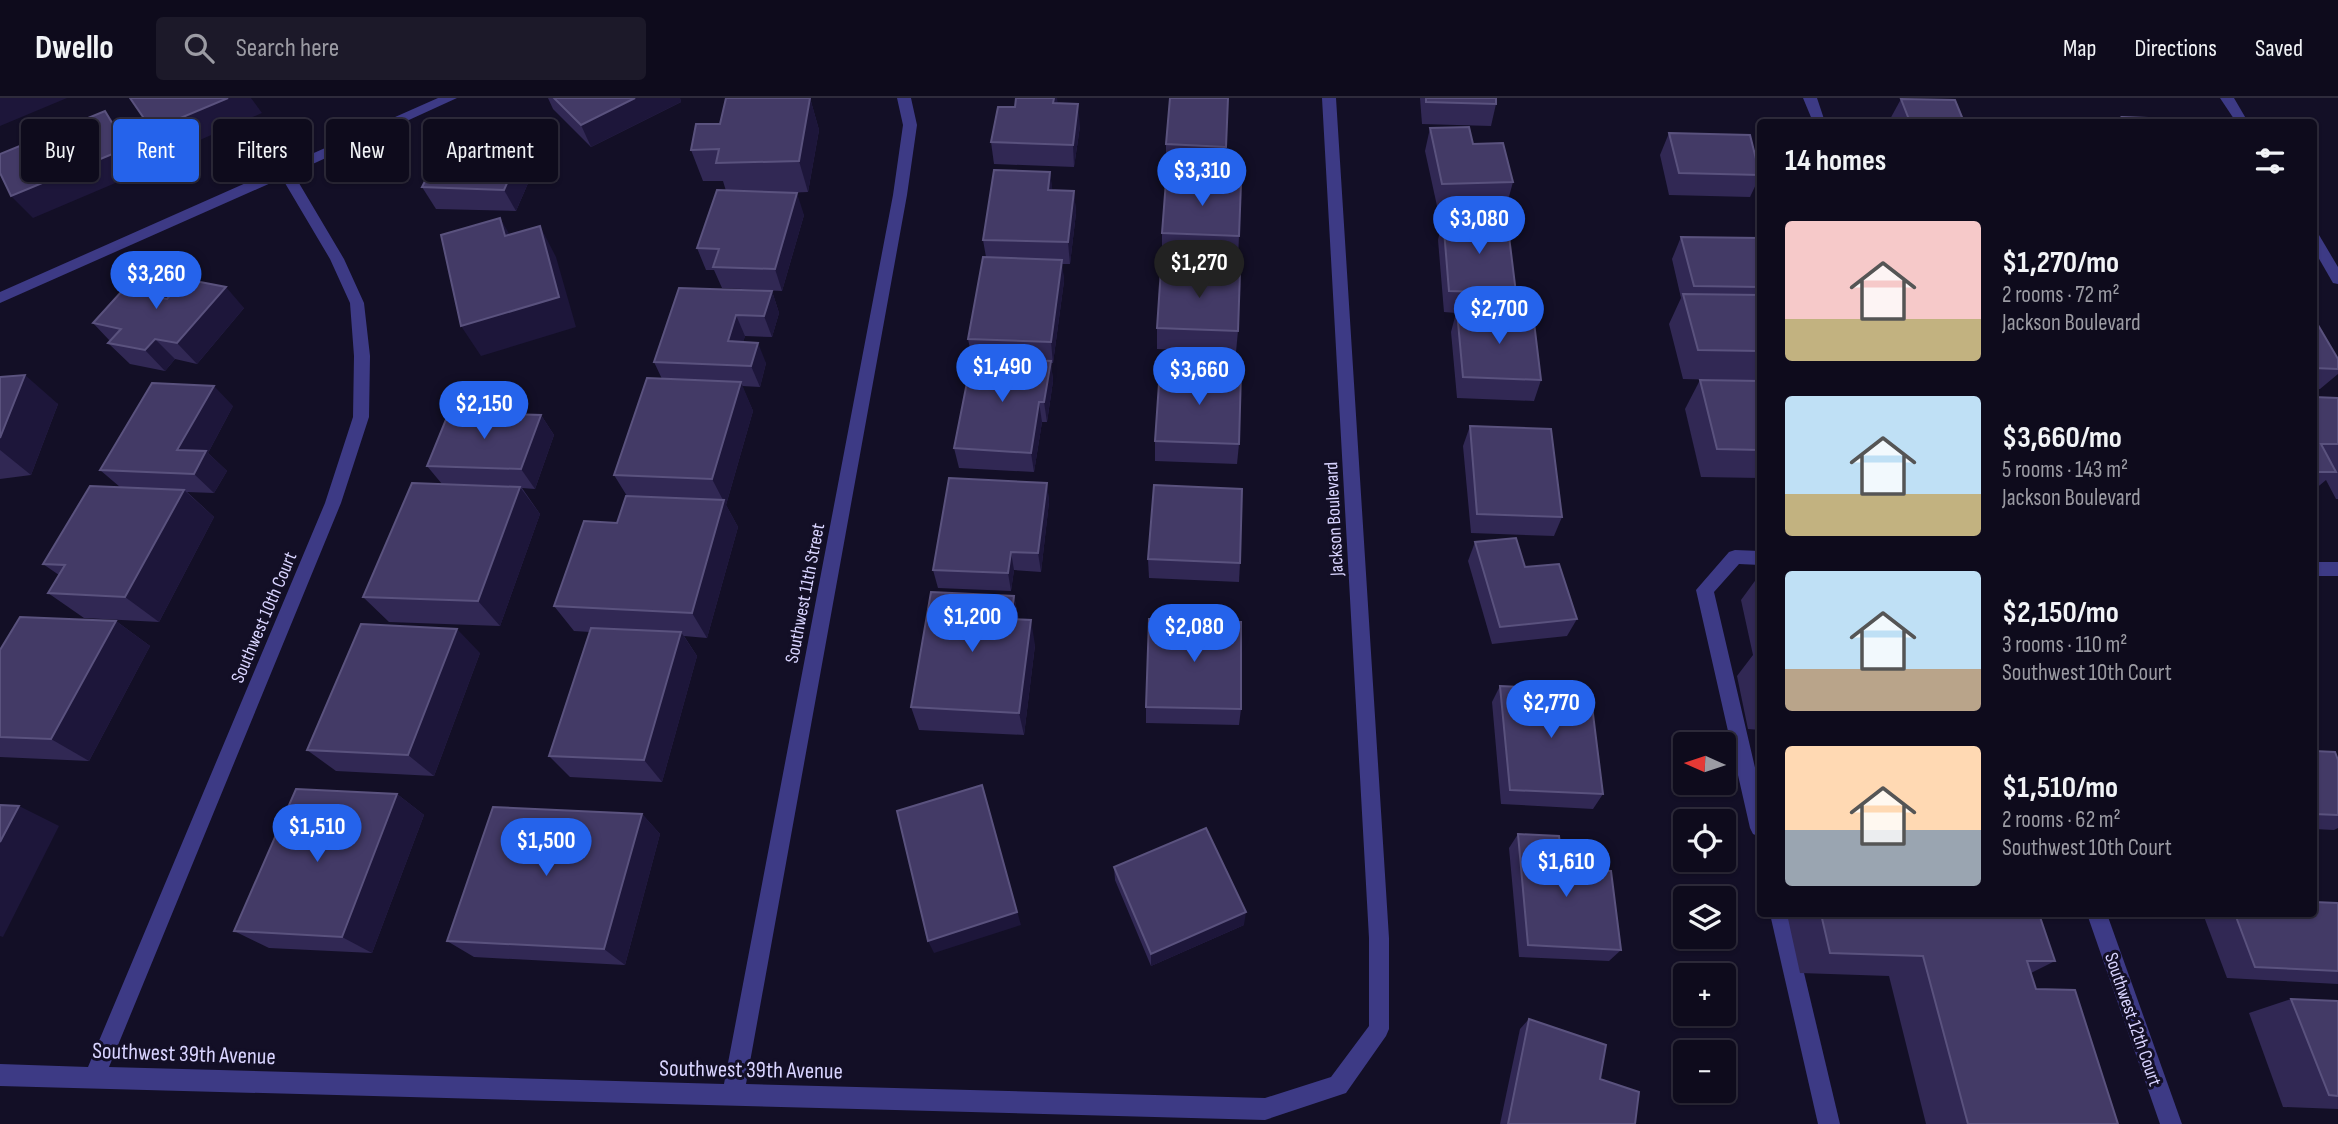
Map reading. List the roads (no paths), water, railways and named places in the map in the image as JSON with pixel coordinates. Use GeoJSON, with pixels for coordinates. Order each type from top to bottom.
{"type":"FeatureCollection","features":[{"type":"Feature","properties":{"kind":"street"},"geometry":{"type":"LineString","coordinates":[[312,158],[450,98]]}},
{"type":"Feature","properties":{"kind":"street","name":"Southwest 11th Street"},"geometry":{"type":"LineString","coordinates":[[733,1095],[900,195],[910,125],[904,98]]}},
{"type":"Feature","properties":{"kind":"street","name":"Jackson Boulevard"},"geometry":{"type":"LineString","coordinates":[[1329,98],[1379,939]]}},
{"type":"Feature","properties":{"kind":"street"},"geometry":{"type":"LineString","coordinates":[[1810,98],[1818,119]]}},
{"type":"Feature","properties":{"kind":"street"},"geometry":{"type":"LineString","coordinates":[[2227,98],[2240,119]]}},
{"type":"Feature","properties":{"kind":"street"},"geometry":{"type":"LineString","coordinates":[[0,298],[257,182]]}},
{"type":"Feature","properties":{"kind":"street","name":"Southwest 10th Court"},"geometry":{"type":"LineString","coordinates":[[94,1077],[333,503],[361,416],[362,356],[357,303],[337,259],[291,182]]}},
{"type":"Feature","properties":{"kind":"street"},"geometry":{"type":"LineString","coordinates":[[2317,244],[2338,279]]}},
{"type":"Feature","properties":{"kind":"street"},"geometry":{"type":"LineString","coordinates":[[1757,558],[1735,557],[1705,590],[1757,815]]}},
{"type":"Feature","properties":{"kind":"street"},"geometry":{"type":"LineString","coordinates":[[2317,569],[2338,569]]}},
{"type":"Feature","properties":{"kind":"street"},"geometry":{"type":"LineString","coordinates":[[1781,917],[1829,1124]]}},
{"type":"Feature","properties":{"kind":"street","name":"Southwest 12th Court"},"geometry":{"type":"LineString","coordinates":[[2098,917],[2171,1124]]}},
{"type":"Feature","properties":{"kind":"street","name":"Southwest 39th Avenue"},"geometry":{"type":"LineString","coordinates":[[0,1075],[1265,1109],[1338,1085],[1378,1029],[1379,939]]}}]}
